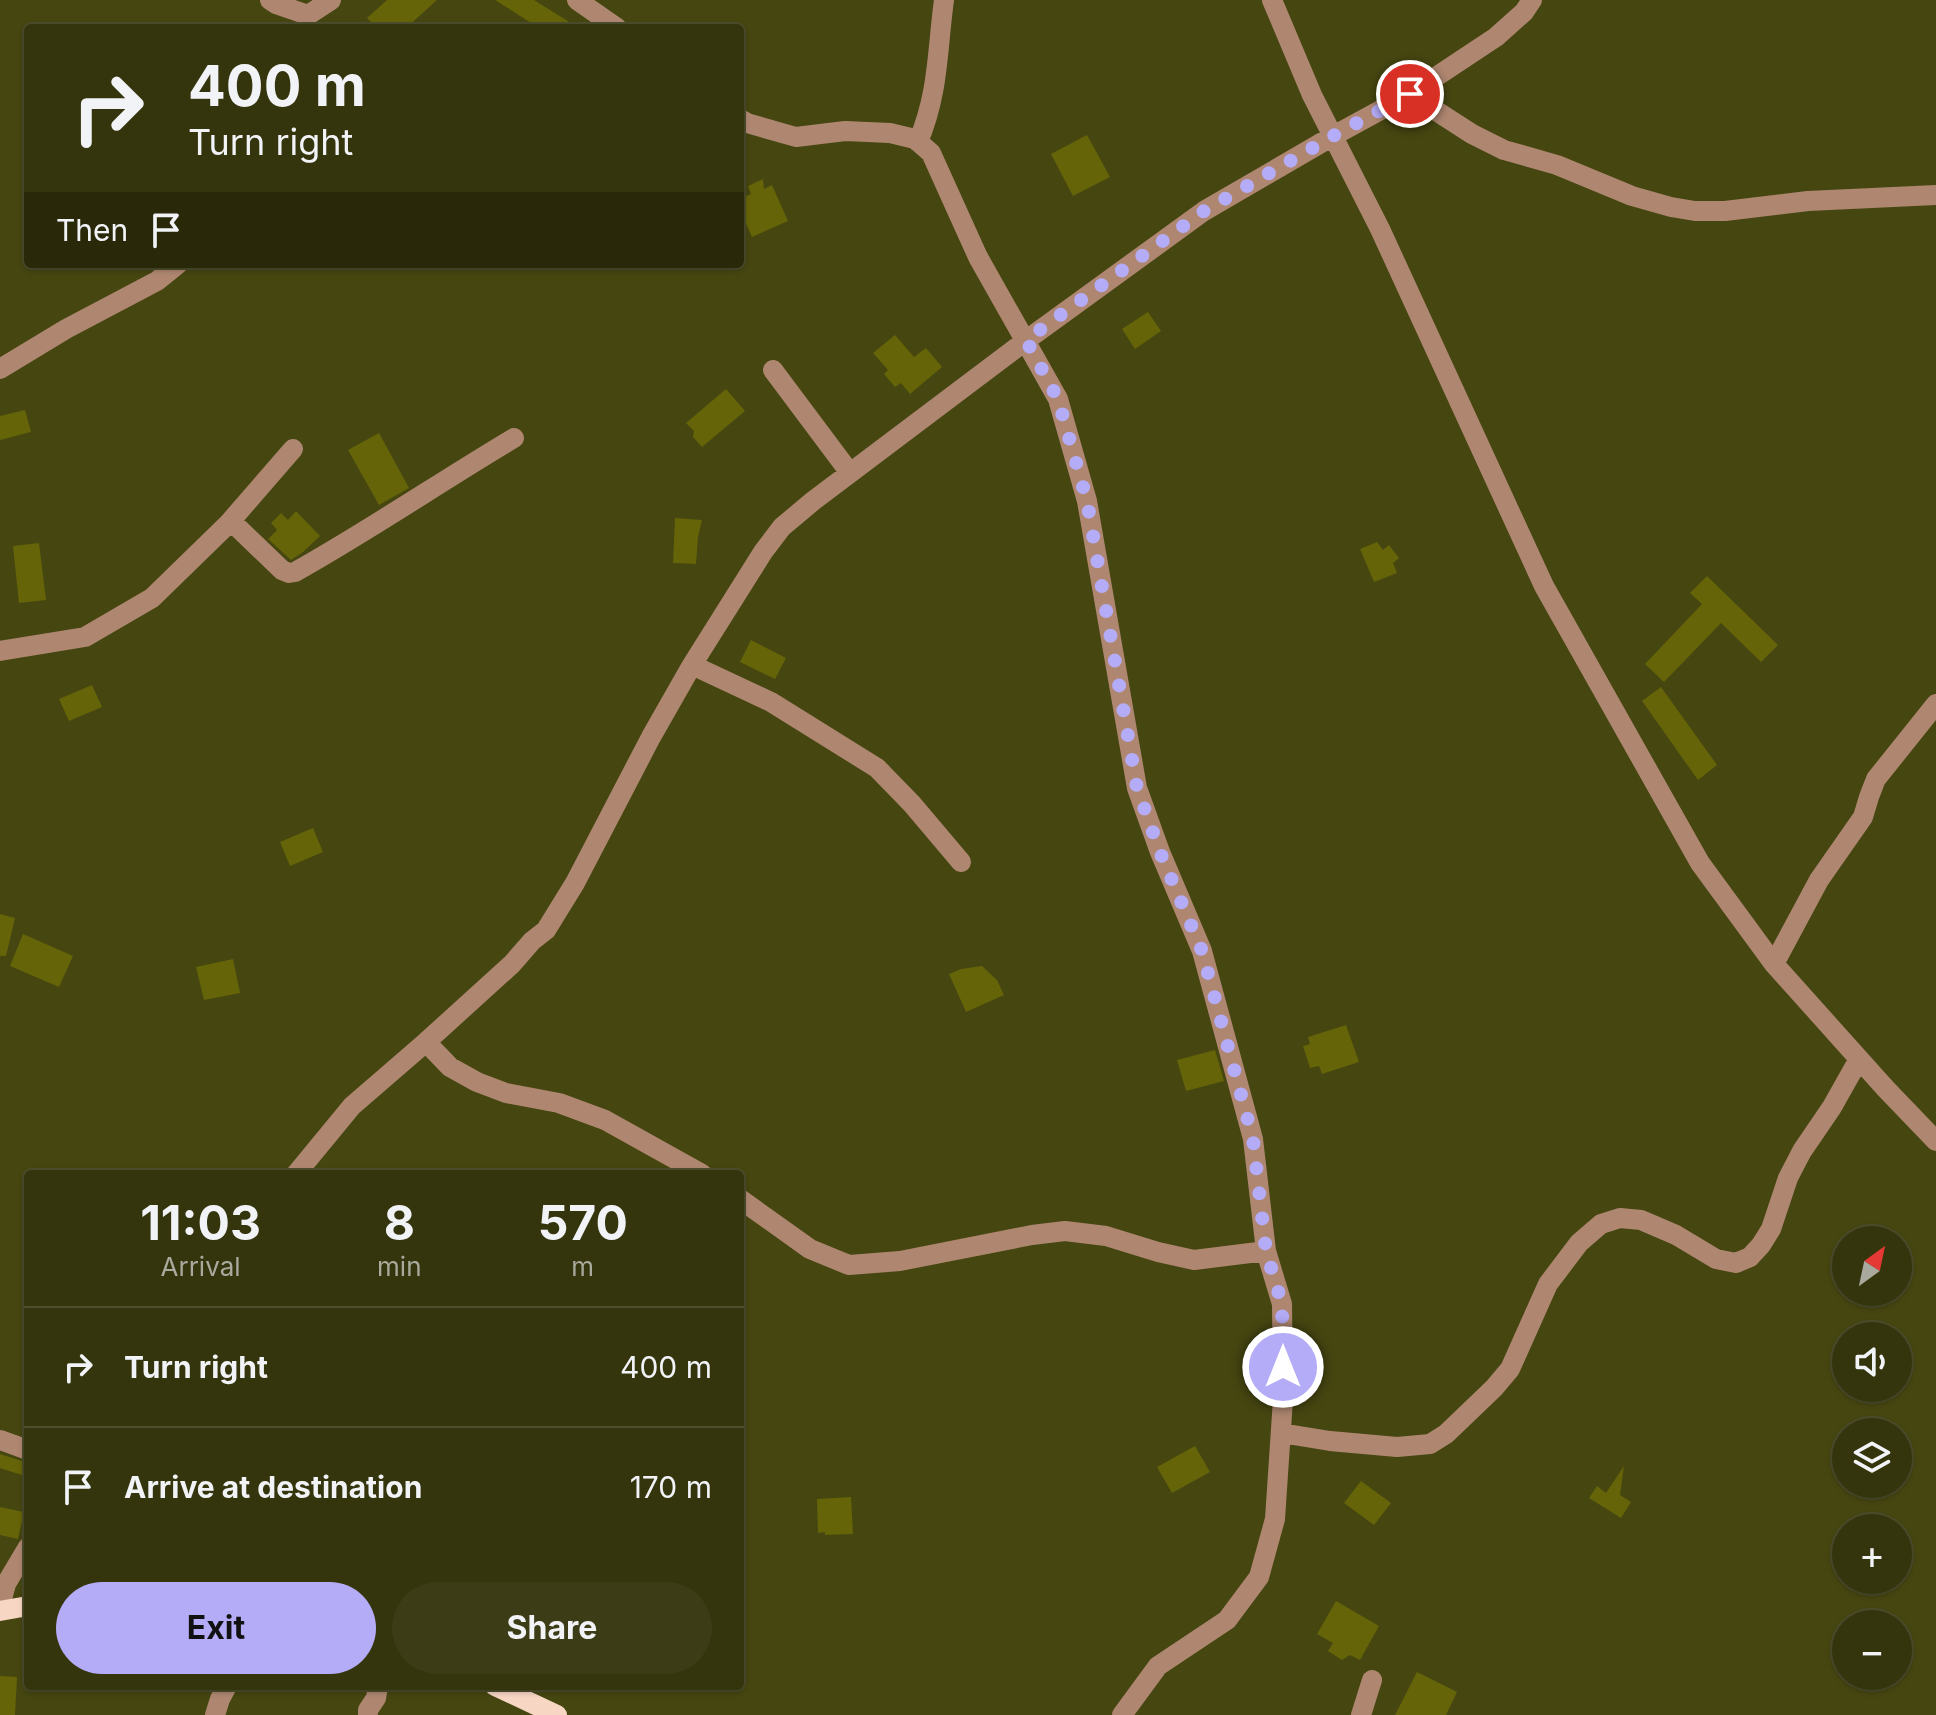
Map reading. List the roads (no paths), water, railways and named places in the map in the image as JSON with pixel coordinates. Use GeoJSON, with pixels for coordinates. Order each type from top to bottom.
{"type":"FeatureCollection","features":[{"type":"Feature","properties":{"kind":"main road"},"geometry":{"type":"LineString","coordinates":[[0,1608],[24,1606]]}},
{"type":"Feature","properties":{"kind":"main road"},"geometry":{"type":"LineString","coordinates":[[504,1690],[557,1715]]}},
{"type":"Feature","properties":{"kind":"street"},"geometry":{"type":"LineString","coordinates":[[270,0],[308,14],[331,0]]}},
{"type":"Feature","properties":{"kind":"street"},"geometry":{"type":"LineString","coordinates":[[577,0],[611,24]]}},
{"type":"Feature","properties":{"kind":"street"},"geometry":{"type":"LineString","coordinates":[[918,142],[929,117],[935,86],[944,0]]}},
{"type":"Feature","properties":{"kind":"street"},"geometry":{"type":"LineString","coordinates":[[1272,0],[1312,95],[1380,229],[1544,586],[1700,863],[1774,964],[1936,1141]]}},
{"type":"Feature","properties":{"kind":"street"},"geometry":{"type":"LineString","coordinates":[[299,1170],[352,1106],[546,930],[575,883],[692,665],[782,527],[1026,340],[1204,211],[1410,94],[1503,31],[1532,0]]}},
{"type":"Feature","properties":{"kind":"street"},"geometry":{"type":"LineString","coordinates":[[1410,94],[1472,134],[1504,150],[1557,165],[1632,196],[1683,209],[1725,211],[1808,201],[1936,195]]}},
{"type":"Feature","properties":{"kind":"street"},"geometry":{"type":"LineString","coordinates":[[744,121],[796,137],[845,131],[890,133],[915,139],[931,153],[978,257],[1058,399],[1087,501],[1137,788],[1202,951],[1253,1139],[1266,1251],[1282,1304],[1283,1399],[1275,1519],[1259,1577],[1227,1620],[1158,1666],[1122,1715]]}},
{"type":"Feature","properties":{"kind":"street"},"geometry":{"type":"LineString","coordinates":[[0,369],[66,329],[157,281],[173,268]]}},
{"type":"Feature","properties":{"kind":"street"},"geometry":{"type":"LineString","coordinates":[[773,370],[850,473]]}},
{"type":"Feature","properties":{"kind":"street"},"geometry":{"type":"LineString","coordinates":[[231,521],[282,570],[295,572],[343,546],[514,438]]}},
{"type":"Feature","properties":{"kind":"street"},"geometry":{"type":"LineString","coordinates":[[0,651],[85,637],[152,598],[231,521],[293,449]]}},
{"type":"Feature","properties":{"kind":"street"},"geometry":{"type":"LineString","coordinates":[[692,665],[771,702],[877,768],[961,862]]}},
{"type":"Feature","properties":{"kind":"street"},"geometry":{"type":"LineString","coordinates":[[1774,964],[1819,880],[1863,817],[1876,779],[1936,704]]}},
{"type":"Feature","properties":{"kind":"street"},"geometry":{"type":"LineString","coordinates":[[426,1042],[450,1067],[477,1082],[506,1093],[559,1103],[605,1120],[695,1170]]}},
{"type":"Feature","properties":{"kind":"street"},"geometry":{"type":"LineString","coordinates":[[1281,1433],[1397,1447],[1430,1444],[1446,1434],[1510,1369],[1548,1284],[1579,1243],[1601,1224],[1620,1218],[1641,1220],[1676,1235],[1716,1259],[1736,1263],[1750,1257],[1771,1229],[1788,1178],[1802,1151],[1859,1059]]}},
{"type":"Feature","properties":{"kind":"street"},"geometry":{"type":"LineString","coordinates":[[744,1202],[810,1249],[849,1265],[900,1261],[1065,1231],[1106,1236],[1194,1260],[1266,1251]]}},
{"type":"Feature","properties":{"kind":"street"},"geometry":{"type":"LineString","coordinates":[[0,1440],[24,1449]]}},
{"type":"Feature","properties":{"kind":"street"},"geometry":{"type":"LineString","coordinates":[[0,1608],[6,1584],[24,1554]]}},
{"type":"Feature","properties":{"kind":"street"},"geometry":{"type":"LineString","coordinates":[[1361,1715],[1372,1680]]}},
{"type":"Feature","properties":{"kind":"street"},"geometry":{"type":"LineString","coordinates":[[215,1715],[225,1690]]}},
{"type":"Feature","properties":{"kind":"street"},"geometry":{"type":"LineString","coordinates":[[368,1715],[377,1690]]}}]}
